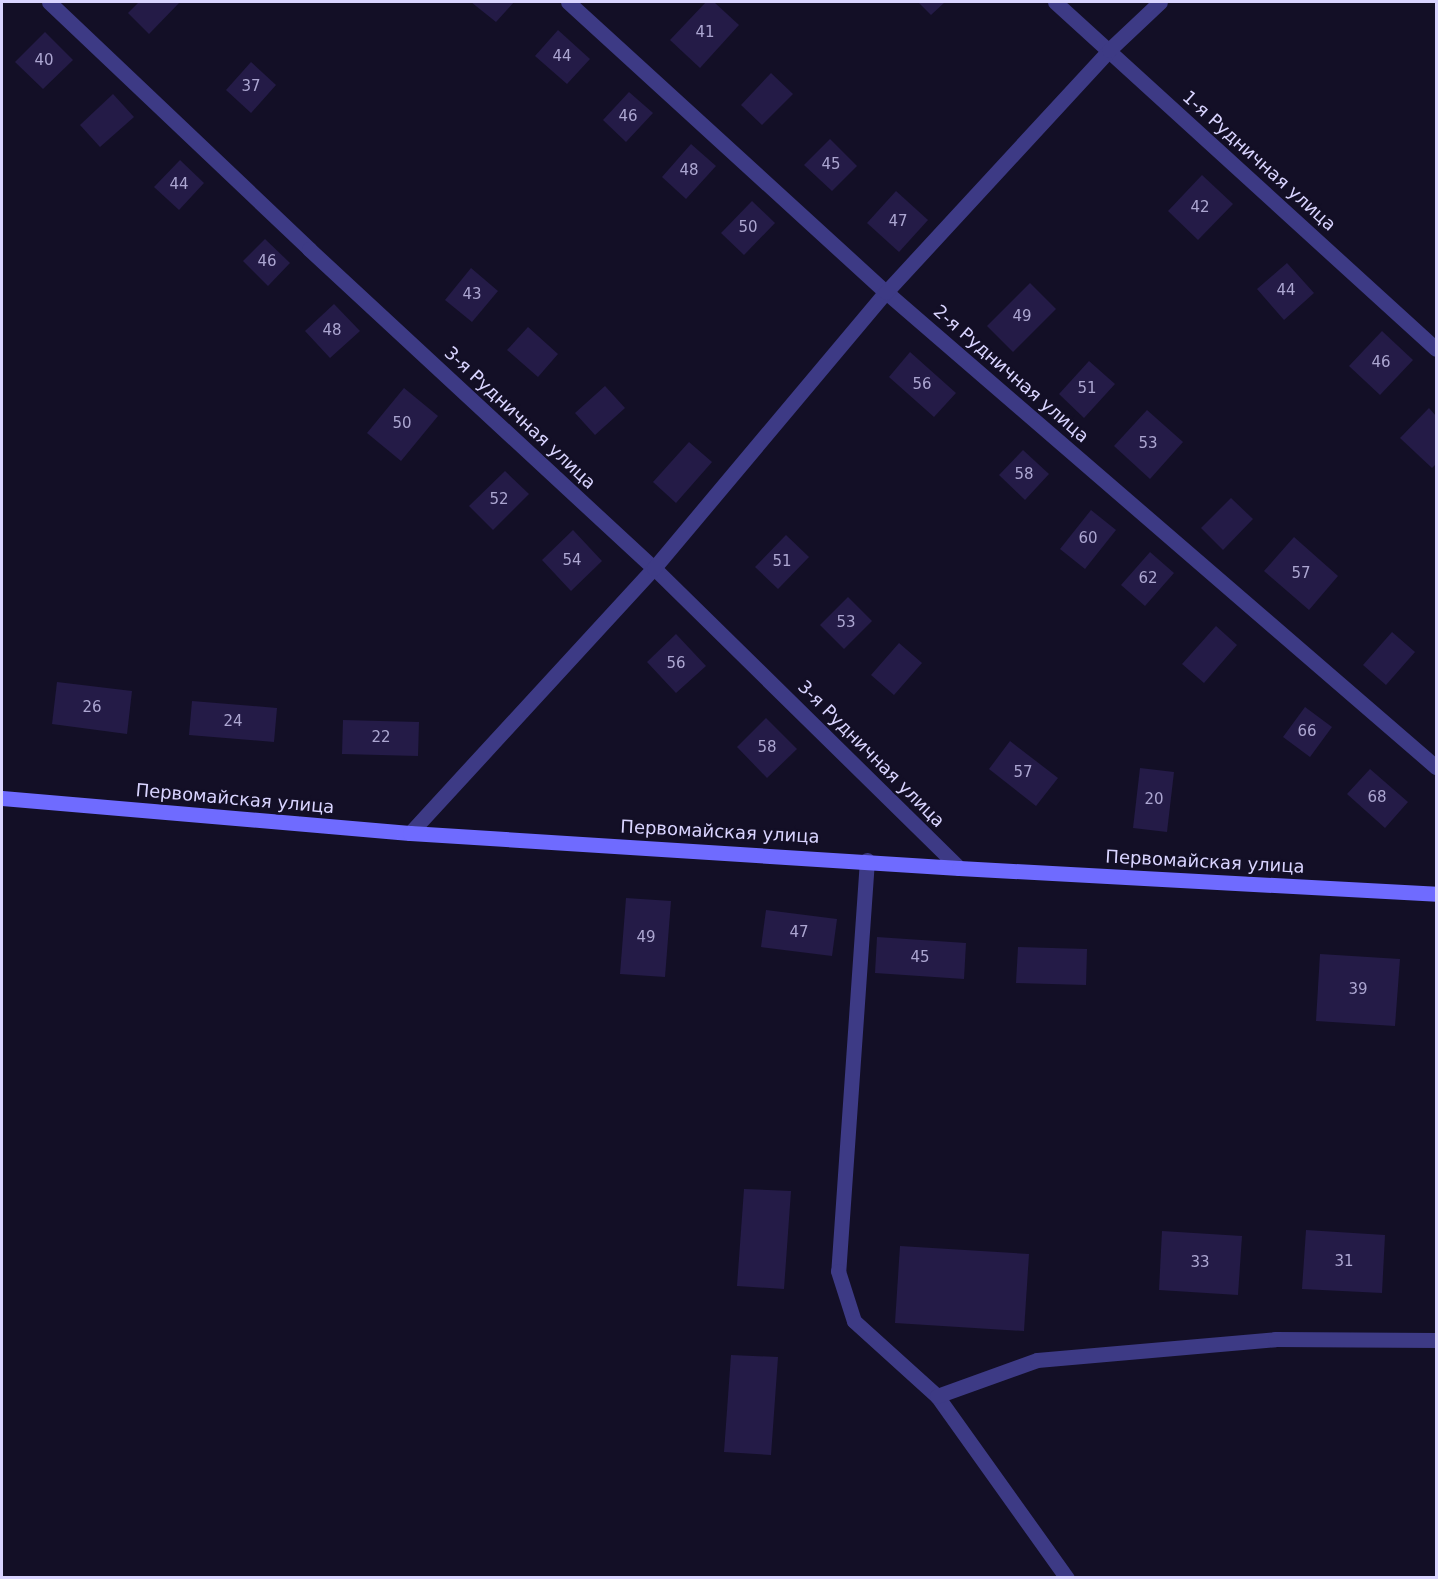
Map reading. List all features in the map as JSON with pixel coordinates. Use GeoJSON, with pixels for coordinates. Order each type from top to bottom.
{"type":"FeatureCollection","features":[{"type":"Feature","properties":{"kind":"main road","name":"Первомайская улица"},"geometry":{"type":"LineString","coordinates":[[2,798],[410,833],[867,860],[958,868],[1437,894]]}},
{"type":"Feature","properties":{"kind":"street","name":"3-я Рудничная улица"},"geometry":{"type":"LineString","coordinates":[[49,2],[309,249],[654,568],[958,868]]}},
{"type":"Feature","properties":{"kind":"street","name":"2-я Рудничная улица"},"geometry":{"type":"LineString","coordinates":[[568,2],[886,292],[1437,767]]}},
{"type":"Feature","properties":{"kind":"street","name":"1-я Рудничная улица"},"geometry":{"type":"LineString","coordinates":[[1055,2],[1437,349]]}},
{"type":"Feature","properties":{"kind":"street"},"geometry":{"type":"LineString","coordinates":[[410,833],[654,568],[886,292],[1109,50],[1160,2]]}},
{"type":"Feature","properties":{"kind":"street"},"geometry":{"type":"LineString","coordinates":[[867,860],[838,1271],[854,1321],[937,1396],[1066,1578]]}},
{"type":"Feature","properties":{"kind":"street"},"geometry":{"type":"LineString","coordinates":[[937,1396],[1037,1360],[1275,1339],[1437,1340]]}},
{"type":"Feature","properties":{"kind":"building"},"geometry":{"type":"Polygon","coordinates":[[[139,2],[180,2],[149,34],[128,13],[139,2]]]}},
{"type":"Feature","properties":{"kind":"building"},"geometry":{"type":"Polygon","coordinates":[[[471,2],[514,2],[496,22],[471,2]]]}},
{"type":"Feature","properties":{"kind":"building"},"geometry":{"type":"Polygon","coordinates":[[[706,2],[714,2],[739,25],[700,68],[670,40],[706,2]]]}},
{"type":"Feature","properties":{"kind":"building"},"geometry":{"type":"Polygon","coordinates":[[[918,2],[945,2],[931,15],[918,2]]]}},
{"type":"Feature","properties":{"kind":"building"},"geometry":{"type":"Polygon","coordinates":[[[558,30],[590,59],[567,84],[535,56],[558,30]]]}},
{"type":"Feature","properties":{"kind":"building"},"geometry":{"type":"Polygon","coordinates":[[[45,32],[73,60],[43,89],[15,62],[45,32]]]}},
{"type":"Feature","properties":{"kind":"building"},"geometry":{"type":"Polygon","coordinates":[[[251,62],[276,85],[251,113],[226,90],[251,62]]]}},
{"type":"Feature","properties":{"kind":"building"},"geometry":{"type":"Polygon","coordinates":[[[771,73],[793,94],[762,125],[741,105],[771,73]]]}},
{"type":"Feature","properties":{"kind":"building"},"geometry":{"type":"Polygon","coordinates":[[[629,92],[653,113],[626,142],[603,120],[629,92]]]}},
{"type":"Feature","properties":{"kind":"building"},"geometry":{"type":"Polygon","coordinates":[[[113,94],[134,117],[100,147],[80,125],[113,94]]]}},
{"type":"Feature","properties":{"kind":"building"},"geometry":{"type":"Polygon","coordinates":[[[830,139],[857,166],[832,191],[804,165],[830,139]]]}},
{"type":"Feature","properties":{"kind":"building"},"geometry":{"type":"Polygon","coordinates":[[[691,144],[716,166],[686,199],[662,177],[691,144]]]}},
{"type":"Feature","properties":{"kind":"building"},"geometry":{"type":"Polygon","coordinates":[[[180,160],[204,183],[179,210],[154,187],[180,160]]]}},
{"type":"Feature","properties":{"kind":"building"},"geometry":{"type":"Polygon","coordinates":[[[1202,175],[1233,204],[1198,240],[1168,211],[1202,175]]]}},
{"type":"Feature","properties":{"kind":"building"},"geometry":{"type":"Polygon","coordinates":[[[896,191],[928,220],[899,252],[867,223],[896,191]]]}},
{"type":"Feature","properties":{"kind":"building"},"geometry":{"type":"Polygon","coordinates":[[[752,201],[775,223],[744,255],[721,233],[752,201]]]}},
{"type":"Feature","properties":{"kind":"building"},"geometry":{"type":"Polygon","coordinates":[[[265,239],[290,263],[268,286],[243,261],[265,239]]]}},
{"type":"Feature","properties":{"kind":"building"},"geometry":{"type":"Polygon","coordinates":[[[1287,263],[1314,293],[1284,320],[1257,289],[1287,263]]]}},
{"type":"Feature","properties":{"kind":"building"},"geometry":{"type":"Polygon","coordinates":[[[471,268],[498,291],[472,322],[445,300],[471,268]]]}},
{"type":"Feature","properties":{"kind":"building"},"geometry":{"type":"Polygon","coordinates":[[[1030,283],[1056,309],[1013,352],[987,326],[1030,283]]]}},
{"type":"Feature","properties":{"kind":"building"},"geometry":{"type":"Polygon","coordinates":[[[334,304],[360,331],[330,358],[305,331],[334,304]]]}},
{"type":"Feature","properties":{"kind":"building"},"geometry":{"type":"Polygon","coordinates":[[[528,327],[558,354],[538,377],[507,350],[528,327]]]}},
{"type":"Feature","properties":{"kind":"building"},"geometry":{"type":"Polygon","coordinates":[[[1382,331],[1413,360],[1380,395],[1349,366],[1382,331]]]}},
{"type":"Feature","properties":{"kind":"building"},"geometry":{"type":"Polygon","coordinates":[[[910,352],[956,393],[934,417],[889,377],[910,352]]]}},
{"type":"Feature","properties":{"kind":"building"},"geometry":{"type":"Polygon","coordinates":[[[1089,361],[1115,384],[1084,418],[1059,394],[1089,361]]]}},
{"type":"Feature","properties":{"kind":"building"},"geometry":{"type":"Polygon","coordinates":[[[605,386],[625,408],[595,435],[575,413],[605,386]]]}},
{"type":"Feature","properties":{"kind":"building"},"geometry":{"type":"Polygon","coordinates":[[[404,388],[438,416],[401,461],[367,433],[404,388]]]}},
{"type":"Feature","properties":{"kind":"building"},"geometry":{"type":"Polygon","coordinates":[[[1429,408],[1436,416],[1436,464],[1432,468],[1400,438],[1429,408]]]}},
{"type":"Feature","properties":{"kind":"building"},"geometry":{"type":"Polygon","coordinates":[[[1147,410],[1183,442],[1150,479],[1114,446],[1147,410]]]}},
{"type":"Feature","properties":{"kind":"building"},"geometry":{"type":"Polygon","coordinates":[[[689,442],[712,462],[676,503],[653,482],[689,442]]]}},
{"type":"Feature","properties":{"kind":"building"},"geometry":{"type":"Polygon","coordinates":[[[1023,450],[1049,474],[1025,500],[999,475],[1023,450]]]}},
{"type":"Feature","properties":{"kind":"building"},"geometry":{"type":"Polygon","coordinates":[[[505,471],[529,494],[493,530],[469,506],[505,471]]]}},
{"type":"Feature","properties":{"kind":"building"},"geometry":{"type":"Polygon","coordinates":[[[1231,498],[1253,519],[1223,550],[1201,528],[1231,498]]]}},
{"type":"Feature","properties":{"kind":"building"},"geometry":{"type":"Polygon","coordinates":[[[1091,510],[1116,530],[1085,569],[1060,549],[1091,510]]]}},
{"type":"Feature","properties":{"kind":"building"},"geometry":{"type":"Polygon","coordinates":[[[573,530],[602,561],[571,591],[542,560],[573,530]]]}},
{"type":"Feature","properties":{"kind":"building"},"geometry":{"type":"Polygon","coordinates":[[[786,535],[809,557],[778,589],[755,567],[786,535]]]}},
{"type":"Feature","properties":{"kind":"building"},"geometry":{"type":"Polygon","coordinates":[[[1294,537],[1338,576],[1309,610],[1264,571],[1294,537]]]}},
{"type":"Feature","properties":{"kind":"building"},"geometry":{"type":"Polygon","coordinates":[[[1150,552],[1174,573],[1145,606],[1121,585],[1150,552]]]}},
{"type":"Feature","properties":{"kind":"building"},"geometry":{"type":"Polygon","coordinates":[[[848,597],[872,621],[844,649],[820,625],[848,597]]]}},
{"type":"Feature","properties":{"kind":"building"},"geometry":{"type":"Polygon","coordinates":[[[1216,626],[1237,645],[1204,683],[1182,664],[1216,626]]]}},
{"type":"Feature","properties":{"kind":"building"},"geometry":{"type":"Polygon","coordinates":[[[1392,632],[1415,652],[1386,685],[1363,665],[1392,632]]]}},
{"type":"Feature","properties":{"kind":"building"},"geometry":{"type":"Polygon","coordinates":[[[676,634],[706,666],[676,693],[647,662],[676,634]]]}},
{"type":"Feature","properties":{"kind":"building"},"geometry":{"type":"Polygon","coordinates":[[[899,643],[922,663],[894,695],[871,675],[899,643]]]}},
{"type":"Feature","properties":{"kind":"building"},"geometry":{"type":"Polygon","coordinates":[[[57,682],[132,691],[127,734],[52,724],[57,682]]]}},
{"type":"Feature","properties":{"kind":"building"},"geometry":{"type":"Polygon","coordinates":[[[192,701],[277,708],[274,742],[189,735],[192,701]]]}},
{"type":"Feature","properties":{"kind":"building"},"geometry":{"type":"Polygon","coordinates":[[[1305,707],[1332,727],[1310,757],[1283,737],[1305,707]]]}},
{"type":"Feature","properties":{"kind":"building"},"geometry":{"type":"Polygon","coordinates":[[[766,718],[797,749],[767,778],[737,747],[766,718]]]}},
{"type":"Feature","properties":{"kind":"building"},"geometry":{"type":"Polygon","coordinates":[[[343,720],[419,722],[418,756],[342,754],[343,720]]]}},
{"type":"Feature","properties":{"kind":"building"},"geometry":{"type":"Polygon","coordinates":[[[1010,741],[1058,778],[1036,806],[989,769],[1010,741]]]}},
{"type":"Feature","properties":{"kind":"building"},"geometry":{"type":"Polygon","coordinates":[[[1140,768],[1174,772],[1167,832],[1133,828],[1140,768]]]}},
{"type":"Feature","properties":{"kind":"building"},"geometry":{"type":"Polygon","coordinates":[[[1370,769],[1408,802],[1385,828],[1347,794],[1370,769]]]}},
{"type":"Feature","properties":{"kind":"building"},"geometry":{"type":"Polygon","coordinates":[[[626,898],[671,901],[665,977],[620,974],[626,898]]]}},
{"type":"Feature","properties":{"kind":"building"},"geometry":{"type":"Polygon","coordinates":[[[766,910],[837,919],[832,956],[761,947],[766,910]]]}},
{"type":"Feature","properties":{"kind":"building"},"geometry":{"type":"Polygon","coordinates":[[[877,937],[966,943],[964,979],[875,973],[877,937]]]}},
{"type":"Feature","properties":{"kind":"building"},"geometry":{"type":"Polygon","coordinates":[[[1018,947],[1087,949],[1086,985],[1016,983],[1018,947]]]}},
{"type":"Feature","properties":{"kind":"building"},"geometry":{"type":"Polygon","coordinates":[[[1320,954],[1400,959],[1395,1026],[1316,1021],[1320,954]]]}},
{"type":"Feature","properties":{"kind":"building"},"geometry":{"type":"Polygon","coordinates":[[[744,1189],[791,1191],[784,1289],[737,1286],[744,1189]]]}},
{"type":"Feature","properties":{"kind":"building"},"geometry":{"type":"Polygon","coordinates":[[[1306,1230],[1385,1235],[1382,1293],[1302,1289],[1306,1230]]]}},
{"type":"Feature","properties":{"kind":"building"},"geometry":{"type":"Polygon","coordinates":[[[1162,1231],[1242,1236],[1238,1295],[1159,1290],[1162,1231]]]}},
{"type":"Feature","properties":{"kind":"building"},"geometry":{"type":"Polygon","coordinates":[[[900,1246],[1029,1254],[1024,1331],[895,1323],[900,1246]]]}},
{"type":"Feature","properties":{"kind":"building"},"geometry":{"type":"Polygon","coordinates":[[[731,1355],[778,1357],[771,1455],[724,1452],[731,1355]]]}}]}
